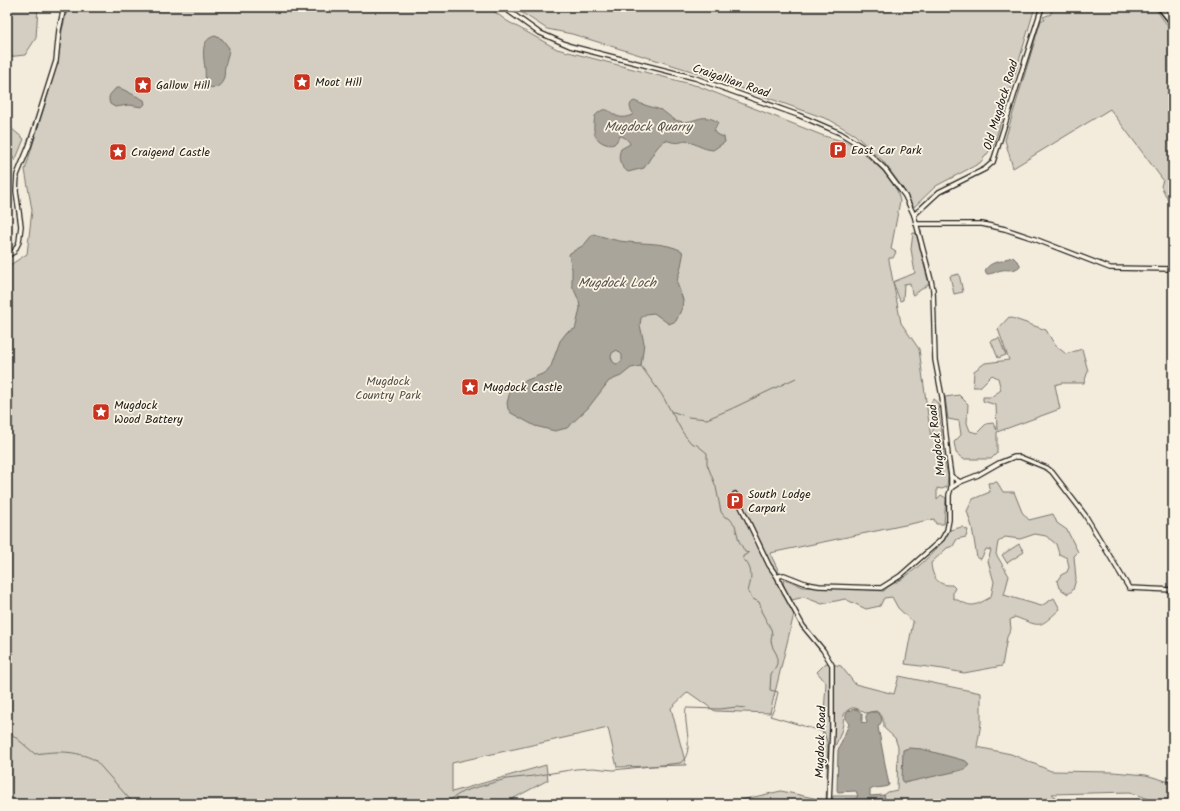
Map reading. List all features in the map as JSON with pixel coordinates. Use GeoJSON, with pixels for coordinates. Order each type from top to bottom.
{"type":"FeatureCollection","features":[{"type":"Feature","properties":{"kind":"main road"},"geometry":{"type":"LineString","coordinates":[[1160,7],[1173,23]]}},
{"type":"Feature","properties":{"kind":"street"},"geometry":{"type":"LineString","coordinates":[[7,256],[14,252],[19,242],[21,226],[16,191],[17,175],[29,146],[56,61],[58,30],[64,7]]}},
{"type":"Feature","properties":{"kind":"street","name":"Craigallian Road"},"geometry":{"type":"LineString","coordinates":[[503,7],[538,32],[570,46],[695,78],[798,115],[840,133],[861,146],[885,169],[905,196],[914,215],[916,224]]}},
{"type":"Feature","properties":{"kind":"street","name":"Old Mugdock Road"},"geometry":{"type":"LineString","coordinates":[[914,215],[939,192],[985,169],[993,162],[1042,7]]}},
{"type":"Feature","properties":{"kind":"street"},"geometry":{"type":"LineString","coordinates":[[916,224],[982,224],[1005,229],[1032,238],[1110,268],[1173,269]]}},
{"type":"Feature","properties":{"kind":"street","name":"Mugdock Road"},"geometry":{"type":"LineString","coordinates":[[828,804],[832,729],[832,665],[823,650],[803,626],[778,578],[781,575],[784,575],[807,584],[819,586],[872,589],[881,588],[900,576],[942,539],[947,530],[949,520],[951,476],[942,397],[935,360],[932,285],[916,224]]}},
{"type":"Feature","properties":{"kind":"street"},"geometry":{"type":"LineString","coordinates":[[951,488],[960,482],[978,475],[999,463],[1014,457],[1020,457],[1046,468],[1052,472],[1085,515],[1129,588],[1173,590]]}},
{"type":"Feature","properties":{"kind":"street"},"geometry":{"type":"LineString","coordinates":[[951,476],[960,482]]}},
{"type":"Feature","properties":{"kind":"street"},"geometry":{"type":"LineString","coordinates":[[735,494],[769,565],[778,578]]}},
{"type":"Feature","properties":{"kind":"green space"},"geometry":{"type":"Polygon","coordinates":[[[7,7],[38,7],[36,38],[25,55],[7,57],[7,7]]]}},
{"type":"Feature","properties":{"kind":"green space","name":"Mugdock Country Park"},"geometry":{"type":"Polygon","coordinates":[[[68,7],[488,7],[507,21],[557,49],[698,86],[824,136],[846,142],[858,148],[883,171],[897,190],[900,201],[891,249],[896,252],[893,258],[889,258],[889,260],[901,323],[919,349],[931,438],[934,426],[930,405],[933,399],[938,403],[944,458],[948,475],[947,487],[942,489],[937,488],[937,499],[941,495],[946,498],[944,524],[936,524],[934,519],[770,553],[779,572],[774,576],[794,614],[770,713],[715,711],[688,692],[671,708],[686,765],[617,767],[608,728],[452,763],[452,792],[546,765],[548,780],[503,804],[7,804],[7,267],[27,254],[32,210],[25,170],[58,61],[62,30],[68,7]]]}},
{"type":"Feature","properties":{"kind":"green space"},"geometry":{"type":"Polygon","coordinates":[[[513,7],[1035,7],[994,145],[980,163],[936,186],[914,207],[902,187],[883,161],[855,135],[830,120],[701,74],[572,34],[547,29],[513,7]]]}},
{"type":"Feature","properties":{"kind":"green space"},"geometry":{"type":"Polygon","coordinates":[[[1051,7],[1154,7],[1173,33],[1173,210],[1161,186],[1163,180],[1110,109],[1013,168],[1005,140],[1041,20],[1045,20],[1043,17],[1051,14],[1051,7]]]}},
{"type":"Feature","properties":{"kind":"green space"},"geometry":{"type":"Polygon","coordinates":[[[7,118],[12,129],[24,139],[15,161],[7,147],[7,118]]]}},
{"type":"Feature","properties":{"kind":"green space"},"geometry":{"type":"Polygon","coordinates":[[[913,233],[916,233],[929,284],[913,295],[910,283],[904,284],[903,300],[900,301],[893,282],[915,273],[911,249],[913,233]]]}},
{"type":"Feature","properties":{"kind":"green space"},"geometry":{"type":"Polygon","coordinates":[[[959,274],[963,292],[954,294],[950,276],[959,274]]]}},
{"type":"Feature","properties":{"kind":"green space"},"geometry":{"type":"Polygon","coordinates":[[[1009,317],[1046,330],[1055,345],[1066,354],[1082,349],[1088,371],[1084,383],[1061,383],[1055,385],[1060,409],[997,432],[997,453],[991,459],[963,459],[956,453],[954,442],[961,435],[959,421],[948,419],[945,397],[959,395],[968,404],[967,423],[970,431],[977,433],[986,424],[993,423],[997,430],[996,405],[983,401],[983,397],[991,397],[1001,390],[998,378],[992,375],[980,387],[973,387],[974,371],[985,363],[1009,360],[998,329],[1009,317]]]}},
{"type":"Feature","properties":{"kind":"green space"},"geometry":{"type":"Polygon","coordinates":[[[999,338],[1006,355],[998,358],[991,341],[999,338]]]}},
{"type":"Feature","properties":{"kind":"green space"},"geometry":{"type":"Polygon","coordinates":[[[997,482],[1003,492],[1014,492],[1022,512],[1029,520],[1053,514],[1057,523],[1067,530],[1078,552],[1074,556],[1076,579],[1073,590],[1068,594],[1059,588],[1057,581],[1061,575],[1067,572],[1069,567],[1067,558],[1059,554],[1056,544],[1046,536],[1035,534],[1020,539],[1005,537],[998,542],[996,554],[1009,576],[1004,595],[1041,606],[1054,598],[1060,609],[1043,623],[1039,624],[1030,623],[1015,617],[1010,620],[1011,629],[1007,637],[1002,666],[964,673],[905,664],[913,622],[898,608],[892,597],[884,598],[880,606],[866,609],[845,599],[822,604],[804,597],[792,600],[785,589],[783,583],[784,580],[788,580],[803,587],[834,587],[884,591],[922,563],[935,550],[950,530],[962,527],[968,530],[966,537],[957,539],[953,546],[947,548],[931,563],[934,576],[939,582],[952,585],[955,588],[953,598],[969,605],[975,605],[984,601],[991,597],[994,582],[988,561],[991,550],[986,549],[981,559],[977,558],[972,527],[967,511],[973,499],[990,492],[988,483],[997,482]]]}},
{"type":"Feature","properties":{"kind":"green space"},"geometry":{"type":"Polygon","coordinates":[[[1019,544],[1024,552],[1007,563],[1002,555],[1019,544]]]}},
{"type":"Feature","properties":{"kind":"green space"},"geometry":{"type":"Polygon","coordinates":[[[826,663],[841,666],[855,684],[894,694],[899,676],[981,693],[981,723],[977,747],[1011,754],[1051,771],[1113,772],[1146,775],[1173,783],[1173,804],[1162,804],[1130,792],[1052,794],[1062,804],[886,804],[884,795],[888,792],[897,790],[898,747],[895,738],[884,728],[883,718],[876,711],[865,713],[857,708],[852,708],[844,715],[840,734],[826,765],[821,758],[826,683],[817,672],[826,663]],[[905,749],[904,782],[955,771],[969,764],[919,750],[905,749]]]}},
{"type":"Feature","properties":{"kind":"green space"},"geometry":{"type":"Polygon","coordinates":[[[781,791],[823,800],[823,804],[723,804],[781,791]]]}},
{"type":"Feature","properties":{"kind":"green space"},"geometry":{"type":"Polygon","coordinates":[[[833,796],[858,796],[855,799],[845,800],[842,804],[832,804],[833,796]]]}},
{"type":"Feature","properties":{"kind":"water"},"geometry":{"type":"Polygon","coordinates":[[[215,36],[222,39],[229,50],[222,83],[216,87],[210,88],[207,87],[206,83],[204,50],[207,41],[215,36]]]}},
{"type":"Feature","properties":{"kind":"water"},"geometry":{"type":"Polygon","coordinates":[[[116,88],[120,88],[144,100],[145,104],[142,107],[129,105],[115,107],[110,104],[109,99],[110,95],[116,88]]]}},
{"type":"Feature","properties":{"kind":"water","name":"Mugdock Quarry"},"geometry":{"type":"Polygon","coordinates":[[[634,101],[661,110],[679,121],[685,122],[702,118],[712,119],[718,122],[714,131],[716,134],[724,137],[725,142],[713,150],[686,140],[676,143],[666,140],[656,149],[644,168],[628,172],[621,164],[619,156],[621,149],[630,144],[628,141],[624,137],[620,136],[612,145],[603,143],[595,135],[594,123],[595,116],[600,111],[604,110],[608,110],[619,117],[632,115],[633,113],[630,105],[634,101]]]}},
{"type":"Feature","properties":{"kind":"water","name":"Mugdock Loch"},"geometry":{"type":"Polygon","coordinates":[[[593,234],[614,240],[669,246],[682,251],[683,256],[677,283],[683,300],[682,308],[676,321],[669,324],[654,313],[646,314],[641,318],[640,325],[644,343],[641,366],[631,368],[621,376],[609,381],[588,408],[567,428],[555,431],[535,426],[511,413],[508,409],[507,403],[511,388],[547,372],[551,366],[560,341],[567,332],[575,329],[580,308],[579,301],[572,285],[572,269],[569,255],[584,245],[593,234]],[[617,350],[612,353],[611,357],[613,362],[616,364],[620,363],[622,360],[622,355],[617,350]]]}},
{"type":"Feature","properties":{"kind":"water"},"geometry":{"type":"Polygon","coordinates":[[[1013,257],[1020,264],[1020,266],[1016,269],[1002,270],[989,274],[985,271],[992,264],[1013,257]]]}},
{"type":"Feature","properties":{"kind":"water"},"geometry":{"type":"Polygon","coordinates":[[[855,709],[862,714],[861,722],[867,723],[866,715],[870,712],[877,712],[881,716],[882,721],[878,727],[889,785],[870,790],[870,796],[884,795],[886,804],[842,804],[845,799],[855,799],[858,796],[856,791],[838,792],[837,790],[838,750],[849,724],[846,715],[848,711],[855,709]]]}},
{"type":"Feature","properties":{"kind":"water"},"geometry":{"type":"Polygon","coordinates":[[[909,748],[922,749],[966,761],[969,765],[965,769],[958,771],[904,783],[902,779],[903,750],[909,748]]]}},
{"type":"Feature","properties":{"kind":"waterway"},"geometry":{"type":"LineString","coordinates":[[641,366],[662,395],[683,433],[691,443],[697,445],[707,453],[707,464],[716,487],[721,512],[735,525],[739,541],[745,552],[749,553],[743,556],[743,559],[749,566],[751,574],[748,591],[753,599],[759,602],[761,611],[771,629],[771,641],[777,655],[777,664],[771,674],[770,690],[778,692],[774,709],[770,716],[824,732],[828,745],[826,804]]}},
{"type":"Feature","properties":{"kind":"waterway"},"geometry":{"type":"LineString","coordinates":[[688,417],[707,419],[796,378]]}},
{"type":"Feature","properties":{"kind":"waterway"},"geometry":{"type":"LineString","coordinates":[[671,412],[682,415]]}},
{"type":"Feature","properties":{"kind":"waterway"},"geometry":{"type":"LineString","coordinates":[[439,804],[448,801],[464,791],[506,779],[576,769],[593,768],[613,770],[680,763],[685,758],[688,745],[686,708],[745,708]]}},
{"type":"Feature","properties":{"kind":"waterway"},"geometry":{"type":"LineString","coordinates":[[7,730],[35,754],[65,752],[80,754],[95,760],[134,804]]}},
{"type":"Feature","properties":{"kind":"place","name":"Moot Hill"},"geometry":{"type":"Point","coordinates":[302,82]}},
{"type":"Feature","properties":{"kind":"place","name":"Gallow Hill"},"geometry":{"type":"Point","coordinates":[143,85]}},
{"type":"Feature","properties":{"kind":"place","name":"East Car Park"},"geometry":{"type":"Point","coordinates":[838,150]}},
{"type":"Feature","properties":{"kind":"place","name":"Craigend Castle"},"geometry":{"type":"Point","coordinates":[118,152]}},
{"type":"Feature","properties":{"kind":"place","name":"Mugdock Castle"},"geometry":{"type":"Point","coordinates":[470,387]}},
{"type":"Feature","properties":{"kind":"place","name":"Mugdock Wood Battery"},"geometry":{"type":"Point","coordinates":[101,412]}},
{"type":"Feature","properties":{"kind":"place","name":"South Lodge Carpark"},"geometry":{"type":"Point","coordinates":[735,501]}}]}
